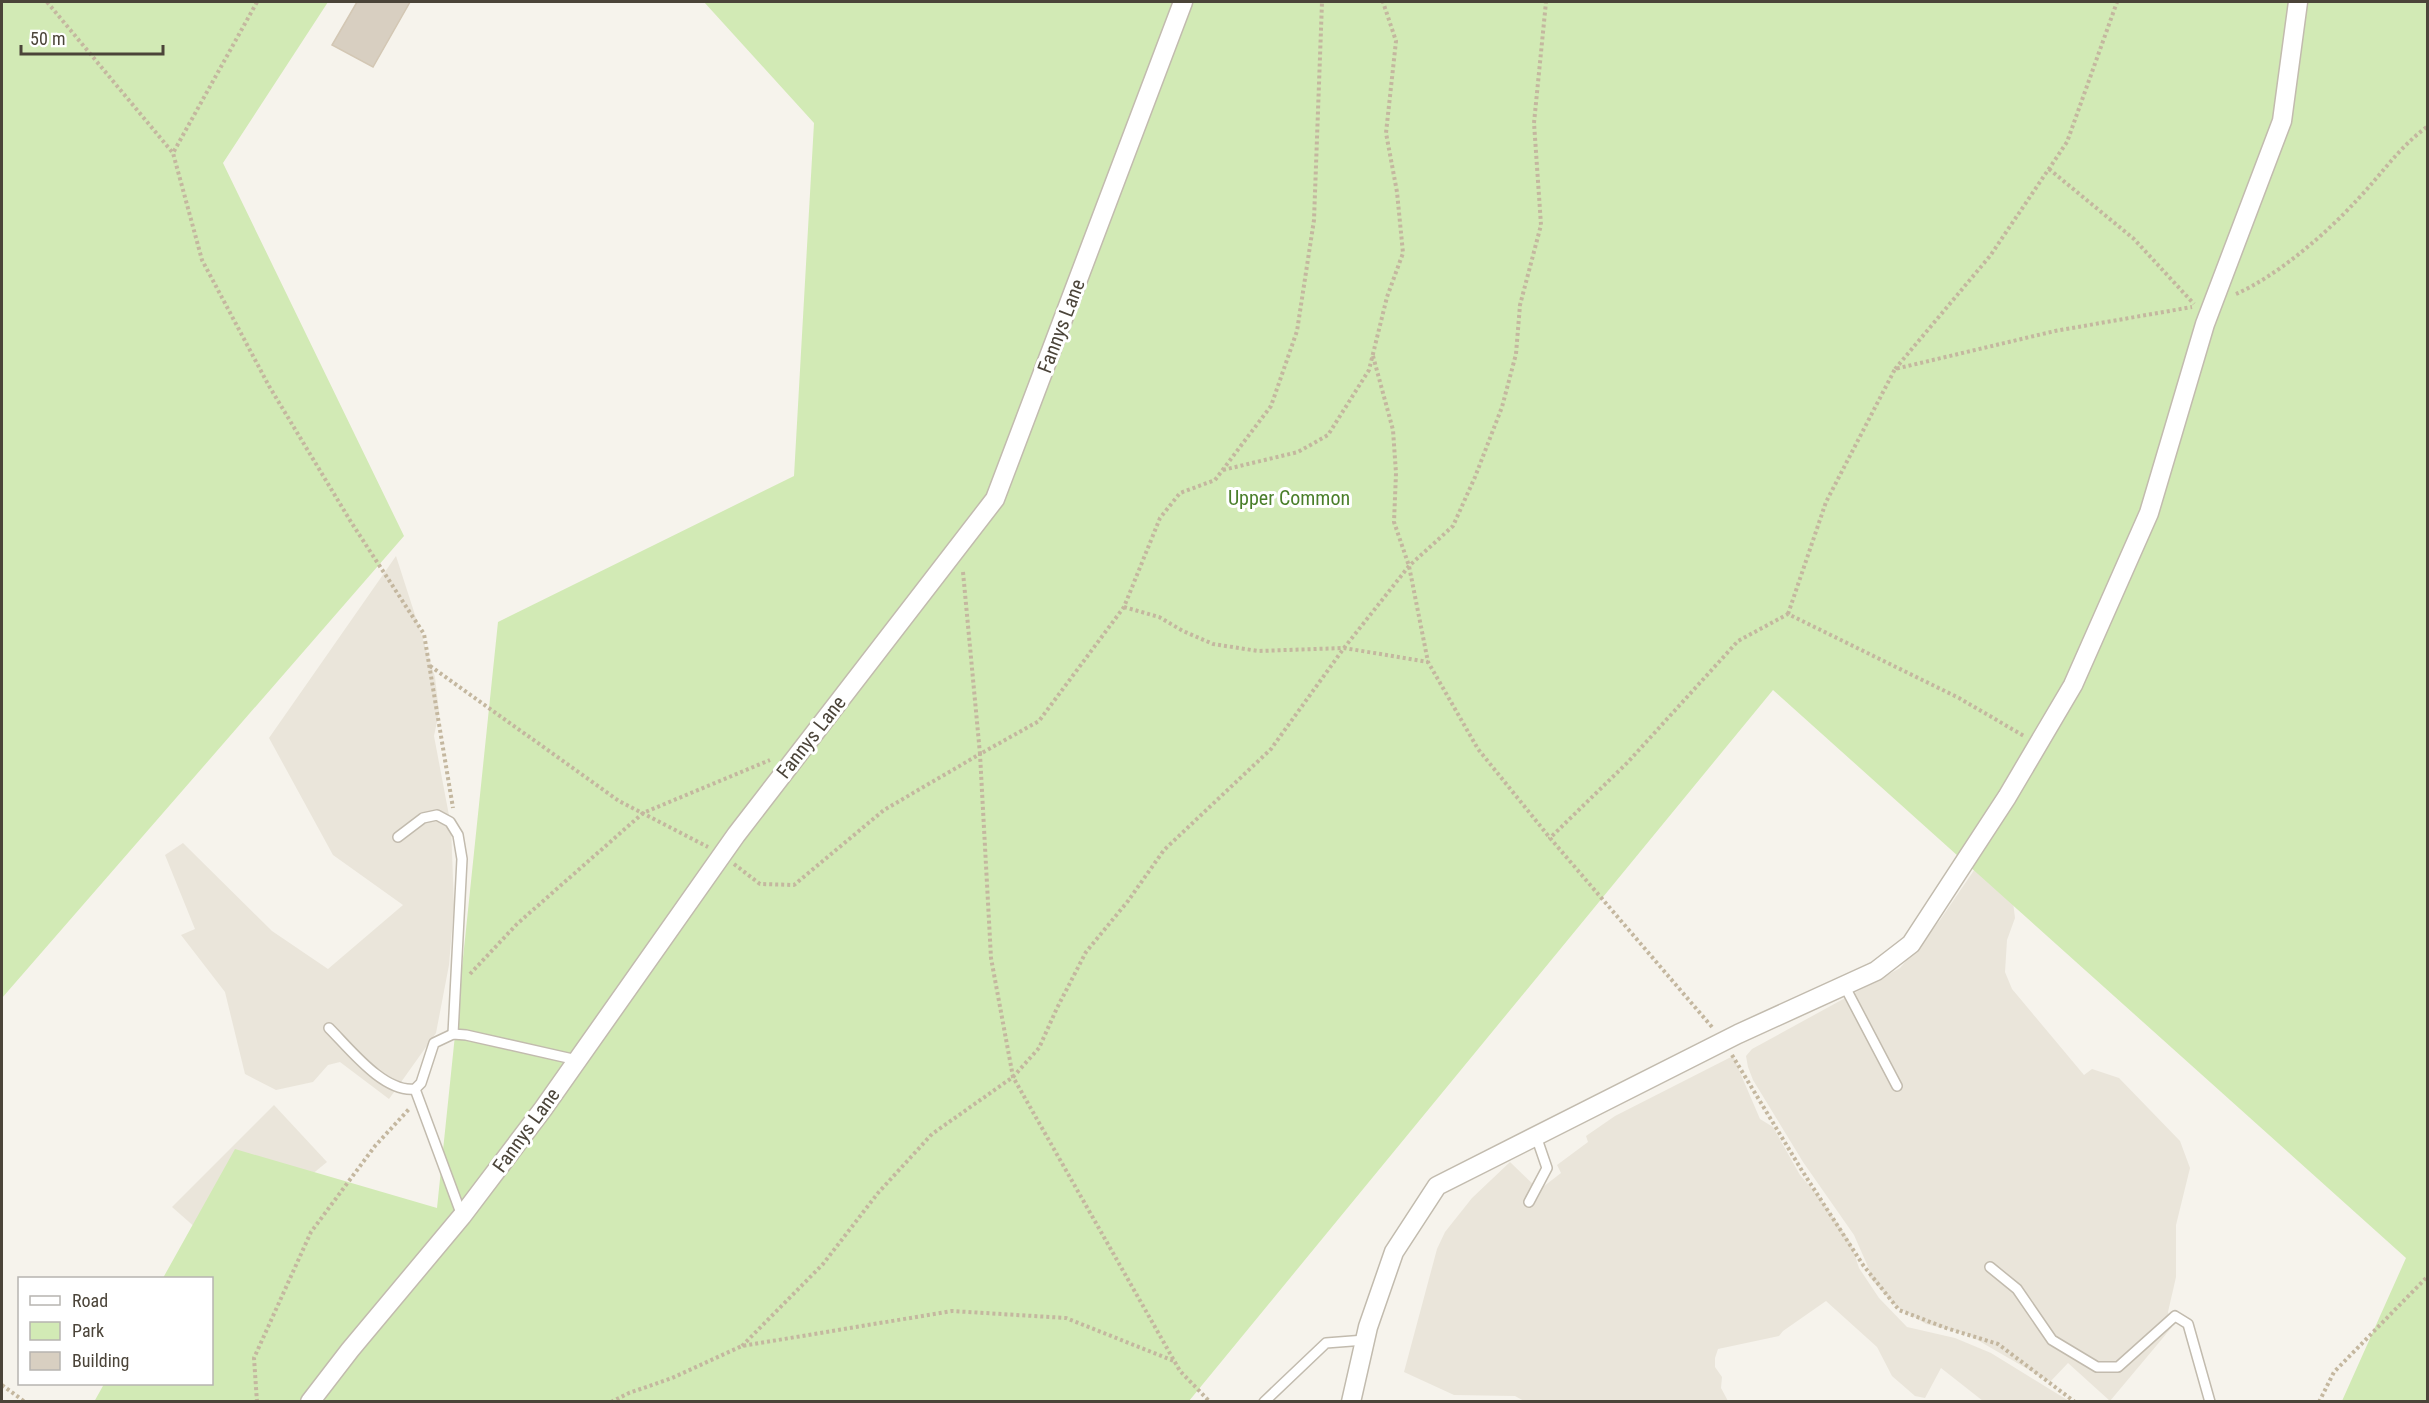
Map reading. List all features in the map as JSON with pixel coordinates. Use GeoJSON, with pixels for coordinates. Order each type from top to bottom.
{"type":"FeatureCollection","features":[{"type":"Feature","properties":{"kind":"street","name":"Fannys Lane"},"geometry":{"type":"LineString","coordinates":[[310,1401],[462,1216],[577,1060],[722,855],[994,499],[1183,2]]}},
{"type":"Feature","properties":{"kind":"street"},"geometry":{"type":"LineString","coordinates":[[1351,1401],[1365,1340],[1394,1251],[1437,1186],[1724,1041],[1876,970],[1911,944],[2007,797],[2037,743],[2073,686],[2149,513],[2213,304],[2282,121],[2298,2]]}},
{"type":"Feature","properties":{"kind":"lane"},"geometry":{"type":"LineString","coordinates":[[398,837],[423,818],[437,816],[450,822],[458,835],[462,859],[453,1034]]}},
{"type":"Feature","properties":{"kind":"lane"},"geometry":{"type":"LineString","coordinates":[[1844,985],[1897,1086]]}},
{"type":"Feature","properties":{"kind":"lane"},"geometry":{"type":"LineString","coordinates":[[329,1028],[364,1063],[389,1083],[417,1094]]}},
{"type":"Feature","properties":{"kind":"lane"},"geometry":{"type":"LineString","coordinates":[[462,1216],[417,1094],[434,1043],[453,1034],[486,1038],[577,1060]]}},
{"type":"Feature","properties":{"kind":"lane"},"geometry":{"type":"LineString","coordinates":[[1529,1202],[1547,1168],[1536,1136]]}},
{"type":"Feature","properties":{"kind":"lane"},"geometry":{"type":"LineString","coordinates":[[1990,1268],[2018,1289],[2052,1340],[2097,1366],[2118,1366],[2175,1317],[2188,1324],[2210,1401]]}},
{"type":"Feature","properties":{"kind":"lane"},"geometry":{"type":"LineString","coordinates":[[1264,1401],[1326,1343],[1365,1340]]}},
{"type":"Feature","properties":{"kind":"path"},"geometry":{"type":"LineString","coordinates":[[47,2],[173,153],[202,260],[269,386],[351,522],[424,634],[452,792],[455,829]]}},
{"type":"Feature","properties":{"kind":"path"},"geometry":{"type":"LineString","coordinates":[[173,153],[257,2]]}},
{"type":"Feature","properties":{"kind":"path"},"geometry":{"type":"LineString","coordinates":[[430,666],[619,801],[722,855],[760,884],[794,885],[884,810],[1039,721],[1124,607],[1160,518],[1180,493],[1215,480],[1271,406],[1297,331],[1314,220],[1322,2]]}},
{"type":"Feature","properties":{"kind":"path"},"geometry":{"type":"LineString","coordinates":[[1222,470],[1298,453],[1328,435],[1369,370],[1387,297],[1403,253],[1397,192],[1386,133],[1395,41],[1383,2]]}},
{"type":"Feature","properties":{"kind":"path"},"geometry":{"type":"LineString","coordinates":[[742,1346],[823,1264],[878,1193],[932,1134],[1013,1077],[1039,1048],[1086,952],[1164,850],[1271,749],[1344,648],[1409,566],[1453,526],[1502,407],[1516,354],[1520,305],[1540,225],[1534,123],[1546,2]]}},
{"type":"Feature","properties":{"kind":"path"},"geometry":{"type":"LineString","coordinates":[[1550,838],[1628,762],[1738,641],[1788,614],[1826,502],[1895,369],[1990,256],[2067,142],[2117,2]]}},
{"type":"Feature","properties":{"kind":"path"},"geometry":{"type":"LineString","coordinates":[[2213,304],[2246,290],[2298,255],[2357,201],[2407,142],[2427,126]]}},
{"type":"Feature","properties":{"kind":"path"},"geometry":{"type":"LineString","coordinates":[[1895,369],[2055,331],[2196,307],[2134,239],[2049,169]]}},
{"type":"Feature","properties":{"kind":"path"},"geometry":{"type":"LineString","coordinates":[[1373,354],[1393,430],[1396,473],[1394,522],[1409,566],[1428,662],[1478,749],[1550,838],[1724,1041],[1801,1169],[1857,1255],[1899,1310],[1998,1344],[2075,1401]]}},
{"type":"Feature","properties":{"kind":"path"},"geometry":{"type":"LineString","coordinates":[[960,544],[980,754],[991,958],[1013,1077],[1180,1371],[1210,1401]]}},
{"type":"Feature","properties":{"kind":"path"},"geometry":{"type":"LineString","coordinates":[[1124,607],[1159,617],[1213,644],[1258,651],[1344,648],[1428,662]]}},
{"type":"Feature","properties":{"kind":"path"},"geometry":{"type":"LineString","coordinates":[[1788,614],[1959,698],[2037,743]]}},
{"type":"Feature","properties":{"kind":"path"},"geometry":{"type":"LineString","coordinates":[[456,989],[517,924],[643,813],[772,760]]}},
{"type":"Feature","properties":{"kind":"path"},"geometry":{"type":"LineString","coordinates":[[257,1401],[254,1358],[310,1232],[417,1094]]}},
{"type":"Feature","properties":{"kind":"path"},"geometry":{"type":"LineString","coordinates":[[2319,1401],[2334,1372],[2427,1276]]}},
{"type":"Feature","properties":{"kind":"path"},"geometry":{"type":"LineString","coordinates":[[611,1401],[672,1378],[742,1346],[952,1311],[1066,1318],[1175,1361]]}},
{"type":"Feature","properties":{"kind":"path"},"geometry":{"type":"LineString","coordinates":[[2,1384],[25,1401]]}},
{"type":"Feature","properties":{"kind":"shaded area"},"geometry":{"type":"Polygon","coordinates":[[[396,556],[435,677],[439,712],[434,736],[451,826],[454,905],[449,965],[436,1033],[389,1099],[340,1062],[328,1065],[313,1082],[276,1090],[245,1074],[225,992],[181,935],[195,929],[165,855],[183,843],[272,931],[328,969],[403,905],[333,855],[269,738],[396,556]]]}},
{"type":"Feature","properties":{"kind":"shaded area"},"geometry":{"type":"Polygon","coordinates":[[[1979,863],[2013,902],[2015,918],[2007,940],[2005,972],[2012,989],[2084,1075],[2092,1069],[2119,1078],[2180,1141],[2190,1168],[2176,1225],[2176,1277],[2168,1312],[2172,1327],[2110,1401],[2068,1363],[2050,1382],[1967,1334],[1926,1324],[1896,1306],[1869,1277],[1869,1269],[1854,1235],[1803,1162],[1753,1080],[1748,1067],[1746,1056],[1752,1049],[1900,968],[1940,920],[1979,863]]]}},
{"type":"Feature","properties":{"kind":"shaded area"},"geometry":{"type":"Polygon","coordinates":[[[1733,1056],[1760,1119],[1773,1127],[1800,1175],[1819,1197],[1851,1243],[1859,1268],[1879,1298],[1907,1327],[1955,1338],[1991,1353],[2069,1401],[1983,1401],[1941,1368],[1925,1398],[1915,1396],[1892,1376],[1877,1347],[1826,1301],[1779,1336],[1718,1349],[1715,1367],[1722,1377],[1721,1388],[1728,1401],[1524,1401],[1515,1396],[1454,1395],[1404,1372],[1437,1249],[1445,1232],[1472,1198],[1510,1162],[1539,1190],[1561,1173],[1557,1165],[1588,1142],[1586,1136],[1615,1116],[1733,1056]]]}},
{"type":"Feature","properties":{"kind":"shaded area"},"geometry":{"type":"Polygon","coordinates":[[[274,1105],[327,1162],[283,1198],[197,1229],[172,1207],[274,1105]]]}},
{"type":"Feature","properties":{"kind":"green space"},"geometry":{"type":"Polygon","coordinates":[[[2,2],[328,2],[223,163],[404,536],[2,998],[2,2]]]}},
{"type":"Feature","properties":{"kind":"green space","name":"Upper Common"},"geometry":{"type":"Polygon","coordinates":[[[704,2],[2427,2],[2427,1401],[2342,1401],[2406,1258],[1773,690],[1189,1401],[94,1402],[103,1385],[213,1385],[213,1277],[164,1277],[235,1149],[437,1208],[498,622],[794,476],[814,123],[704,2]]]}},
{"type":"Feature","properties":{"kind":"building"},"geometry":{"type":"Polygon","coordinates":[[[357,2],[410,2],[373,67],[332,45],[357,2]]]}}]}
